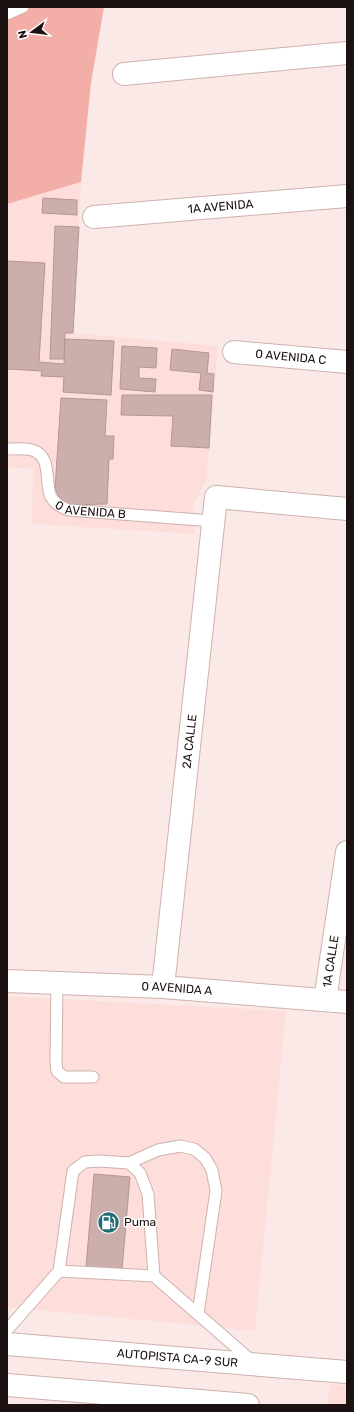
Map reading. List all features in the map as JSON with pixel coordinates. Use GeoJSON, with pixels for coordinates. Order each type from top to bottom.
{"type":"FeatureCollection","features":[{"type":"Feature","properties":{"kind":"main road"},"geometry":{"type":"LineString","coordinates":[[124,74],[347,53]]}},
{"type":"Feature","properties":{"kind":"main road","name":"1A AVENIDA"},"geometry":{"type":"LineString","coordinates":[[94,216],[347,196]]}},
{"type":"Feature","properties":{"kind":"main road","name":"0 AVENIDA C"},"geometry":{"type":"LineString","coordinates":[[234,352],[347,362]]}},
{"type":"Feature","properties":{"kind":"main road","name":"2A CALLE"},"geometry":{"type":"LineString","coordinates":[[164,987],[216,497],[347,509]]}},
{"type":"Feature","properties":{"kind":"main road","name":"1A CALLE"},"geometry":{"type":"LineString","coordinates":[[325,1000],[347,852]]}},
{"type":"Feature","properties":{"kind":"main road","name":"0 AVENIDA A"},"geometry":{"type":"LineString","coordinates":[[7,981],[164,987],[347,1002]]}},
{"type":"Feature","properties":{"kind":"main road","name":"AUTOPISTA CA-9 SUR"},"geometry":{"type":"LineString","coordinates":[[7,1344],[347,1372]]}},
{"type":"Feature","properties":{"kind":"main road"},"geometry":{"type":"LineString","coordinates":[[7,1386],[114,1400],[248,1405]]}},
{"type":"Feature","properties":{"kind":"lane"},"geometry":{"type":"LineString","coordinates":[[7,14],[23,7]]}},
{"type":"Feature","properties":{"kind":"lane","name":"0 AVENIDA B"},"geometry":{"type":"LineString","coordinates":[[7,449],[32,450],[40,454],[44,460],[46,468],[50,496],[58,505],[68,510],[213,521]]}},
{"type":"Feature","properties":{"kind":"lane"},"geometry":{"type":"LineString","coordinates":[[57,983],[57,1071],[64,1077],[93,1077]]}},
{"type":"Feature","properties":{"kind":"lane"},"geometry":{"type":"LineString","coordinates":[[7,1330],[59,1271],[73,1171],[85,1162],[98,1161],[129,1164],[158,1150],[180,1146],[194,1149],[205,1158],[212,1170],[216,1192],[198,1314]]}},
{"type":"Feature","properties":{"kind":"lane"},"geometry":{"type":"LineString","coordinates":[[129,1164],[140,1174],[148,1194],[154,1276]]}},
{"type":"Feature","properties":{"kind":"lane"},"geometry":{"type":"LineString","coordinates":[[59,1271],[154,1276],[255,1365]]}},
{"type":"Feature","properties":{"kind":"shaded area"},"geometry":{"type":"Polygon","coordinates":[[[7,7],[104,7],[91,83],[81,182],[7,204],[7,7]]]}},
{"type":"Feature","properties":{"kind":"shaded area"},"geometry":{"type":"Polygon","coordinates":[[[81,182],[73,333],[218,346],[206,482],[193,504],[195,534],[32,524],[33,469],[7,467],[7,204],[81,182]]]}},
{"type":"Feature","properties":{"kind":"shaded area"},"geometry":{"type":"Polygon","coordinates":[[[7,996],[286,1011],[255,1331],[7,1307],[7,996]]]}},
{"type":"Feature","properties":{"kind":"shaded area"},"geometry":{"type":"Polygon","coordinates":[[[330,1384],[347,1386],[347,1405],[327,1405],[330,1384]]]}},
{"type":"Feature","properties":{"kind":"building"},"geometry":{"type":"Polygon","coordinates":[[[43,198],[77,200],[77,215],[42,213],[43,198]]]}},
{"type":"Feature","properties":{"kind":"building"},"geometry":{"type":"Polygon","coordinates":[[[55,226],[79,227],[73,333],[65,333],[64,359],[50,359],[55,226]]]}},
{"type":"Feature","properties":{"kind":"building"},"geometry":{"type":"Polygon","coordinates":[[[7,261],[45,263],[39,362],[64,364],[65,339],[114,341],[111,395],[63,392],[64,377],[41,376],[42,371],[7,369],[7,261]]]}},
{"type":"Feature","properties":{"kind":"building"},"geometry":{"type":"Polygon","coordinates":[[[122,346],[157,348],[156,368],[139,367],[139,378],[156,379],[155,392],[120,389],[122,346]]]}},
{"type":"Feature","properties":{"kind":"building"},"geometry":{"type":"Polygon","coordinates":[[[172,349],[209,353],[207,373],[214,374],[213,392],[199,390],[201,373],[170,370],[172,349]]]}},
{"type":"Feature","properties":{"kind":"building"},"geometry":{"type":"Polygon","coordinates":[[[122,395],[212,395],[209,448],[171,446],[173,416],[121,415],[122,395]]]}},
{"type":"Feature","properties":{"kind":"building"},"geometry":{"type":"Polygon","coordinates":[[[61,398],[107,400],[105,436],[114,436],[113,459],[109,459],[107,504],[64,505],[55,489],[61,398]]]}},
{"type":"Feature","properties":{"kind":"building","name":"Puma"},"geometry":{"type":"Polygon","coordinates":[[[94,1174],[130,1177],[122,1270],[86,1267],[94,1174]]]}},
{"type":"Feature","properties":{"kind":"place","name":"Puma"},"geometry":{"type":"Point","coordinates":[108,1222]}}]}
